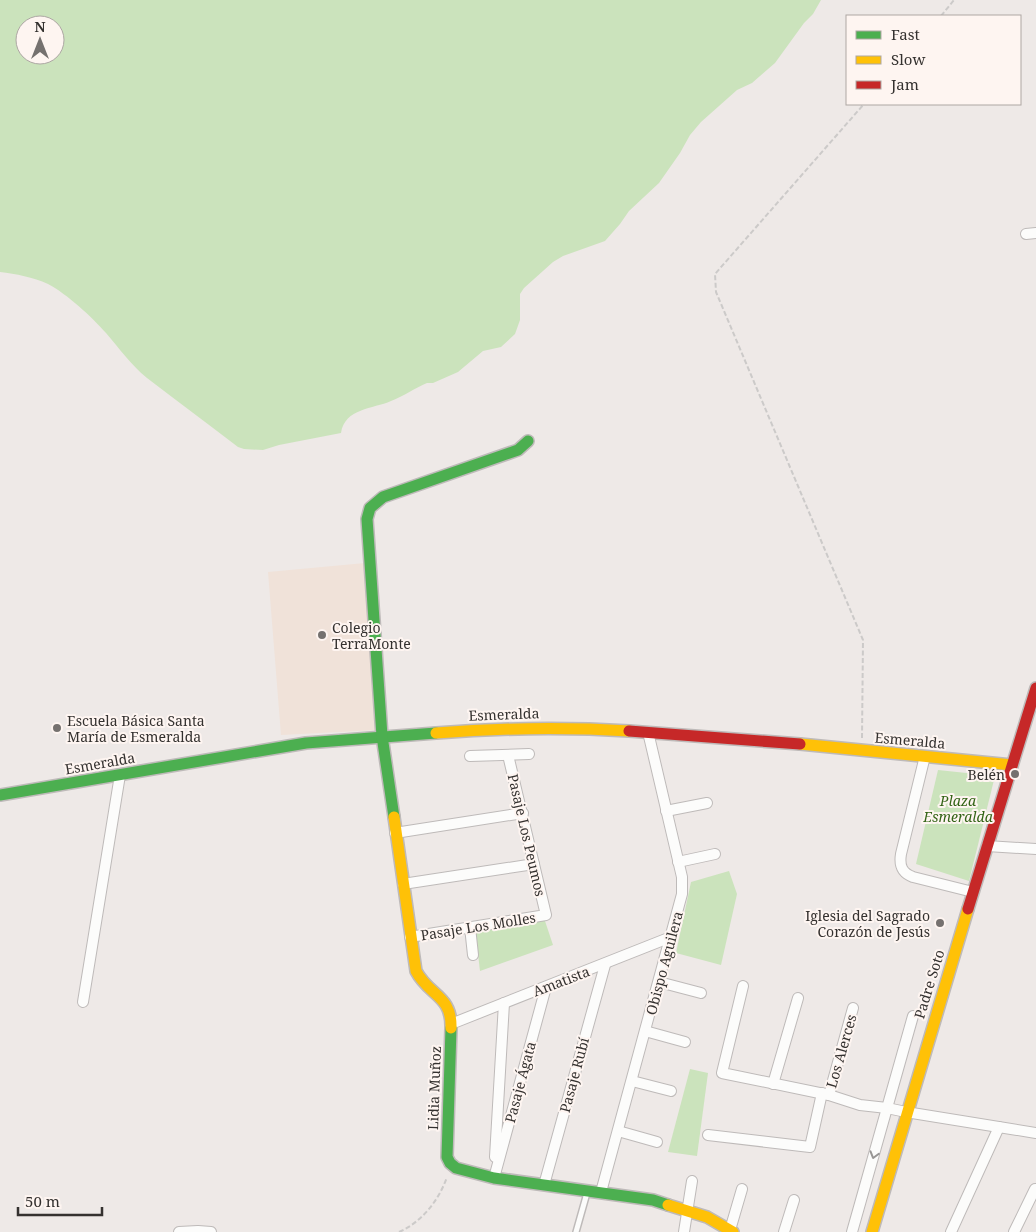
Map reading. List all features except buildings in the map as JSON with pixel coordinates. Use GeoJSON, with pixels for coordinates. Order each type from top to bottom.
{"type":"FeatureCollection","features":[{"type":"Feature","properties":{"kind":"street","name":"Lidia Muñoz"},"geometry":{"type":"LineString","coordinates":[[450,1163],[446,1152],[451,1024],[449,1009],[440,996],[420,981],[416,971],[410,937],[382,736],[367,519],[370,508],[382,497],[518,450],[528,441]]}},
{"type":"Feature","properties":{"kind":"street","name":"Padre Soto"},"geometry":{"type":"LineString","coordinates":[[872,1232],[906,1112],[1036,688]]}},
{"type":"Feature","properties":{"kind":"street","name":"Esmeralda"},"geometry":{"type":"LineString","coordinates":[[0,795],[306,743],[382,736],[543,728],[648,732],[1012,765]]}},
{"type":"Feature","properties":{"kind":"street","name":"Obispo Aguilera"},"geometry":{"type":"LineString","coordinates":[[601,1192],[672,937],[682,894],[682,877],[648,732]]}},
{"type":"Feature","properties":{"kind":"street","name":"Pasaje Los Peumos"},"geometry":{"type":"LineString","coordinates":[[508,754],[546,915]]}},
{"type":"Feature","properties":{"kind":"street"},"geometry":{"type":"LineString","coordinates":[[470,756],[529,754]]}},
{"type":"Feature","properties":{"kind":"street"},"geometry":{"type":"LineString","coordinates":[[925,756],[901,854],[901,867],[905,873],[913,877],[973,892]]}},
{"type":"Feature","properties":{"kind":"street"},"geometry":{"type":"LineString","coordinates":[[83,1002],[120,775]]}},
{"type":"Feature","properties":{"kind":"street"},"geometry":{"type":"LineString","coordinates":[[666,811],[707,803]]}},
{"type":"Feature","properties":{"kind":"street"},"geometry":{"type":"LineString","coordinates":[[395,833],[523,813]]}},
{"type":"Feature","properties":{"kind":"street"},"geometry":{"type":"LineString","coordinates":[[987,846],[1036,849]]}},
{"type":"Feature","properties":{"kind":"street"},"geometry":{"type":"LineString","coordinates":[[678,862],[715,854]]}},
{"type":"Feature","properties":{"kind":"street"},"geometry":{"type":"LineString","coordinates":[[403,884],[534,864]]}},
{"type":"Feature","properties":{"kind":"street","name":"Pasaje Los Molles"},"geometry":{"type":"LineString","coordinates":[[410,937],[546,915]]}},
{"type":"Feature","properties":{"kind":"street"},"geometry":{"type":"LineString","coordinates":[[470,927],[473,955]]}},
{"type":"Feature","properties":{"kind":"street","name":"Amatista"},"geometry":{"type":"LineString","coordinates":[[451,1024],[672,937]]}},
{"type":"Feature","properties":{"kind":"street","name":"Pasaje Rubí"},"geometry":{"type":"LineString","coordinates":[[544,1185],[604,965]]}},
{"type":"Feature","properties":{"kind":"street"},"geometry":{"type":"LineString","coordinates":[[659,982],[701,993]]}},
{"type":"Feature","properties":{"kind":"street"},"geometry":{"type":"LineString","coordinates":[[743,986],[722,1073],[825,1094],[860,1105],[1036,1134]]}},
{"type":"Feature","properties":{"kind":"street","name":"Pasaje Ágata"},"geometry":{"type":"LineString","coordinates":[[494,1178],[546,987]]}},
{"type":"Feature","properties":{"kind":"street"},"geometry":{"type":"LineString","coordinates":[[774,1084],[798,998]]}},
{"type":"Feature","properties":{"kind":"street"},"geometry":{"type":"LineString","coordinates":[[494,1178],[504,1003]]}},
{"type":"Feature","properties":{"kind":"street","name":"Los Alerces"},"geometry":{"type":"LineString","coordinates":[[708,1135],[810,1147],[853,1008]]}},
{"type":"Feature","properties":{"kind":"street","name":"Padre Soto"},"geometry":{"type":"LineString","coordinates":[[852,1232],[913,1016]]}},
{"type":"Feature","properties":{"kind":"street"},"geometry":{"type":"LineString","coordinates":[[646,1031],[685,1042]]}},
{"type":"Feature","properties":{"kind":"street"},"geometry":{"type":"LineString","coordinates":[[632,1081],[671,1090]]}},
{"type":"Feature","properties":{"kind":"street"},"geometry":{"type":"LineString","coordinates":[[951,1232],[999,1127]]}},
{"type":"Feature","properties":{"kind":"street"},"geometry":{"type":"LineString","coordinates":[[618,1131],[657,1142]]}},
{"type":"Feature","properties":{"kind":"street"},"geometry":{"type":"LineString","coordinates":[[450,1163],[456,1168],[494,1178],[653,1200],[707,1217],[732,1231],[742,1189]]}},
{"type":"Feature","properties":{"kind":"street"},"geometry":{"type":"LineString","coordinates":[[684,1232],[692,1181]]}},
{"type":"Feature","properties":{"kind":"street"},"geometry":{"type":"LineString","coordinates":[[1014,1232],[1034,1189]]}},
{"type":"Feature","properties":{"kind":"street"},"geometry":{"type":"LineString","coordinates":[[784,1232],[794,1200]]}},
{"type":"Feature","properties":{"kind":"street"},"geometry":{"type":"LineString","coordinates":[[179,1232],[198,1230],[210,1232]]}},
{"type":"Feature","properties":{"kind":"lane"},"geometry":{"type":"LineString","coordinates":[[576,1232],[588,1190]]}},
{"type":"Feature","properties":{"kind":"path"},"geometry":{"type":"LineString","coordinates":[[942,15],[954,0]]}},
{"type":"Feature","properties":{"kind":"path"},"geometry":{"type":"LineString","coordinates":[[862,750],[863,640],[716,292],[715,274],[863,105]]}},
{"type":"Feature","properties":{"kind":"path"},"geometry":{"type":"LineString","coordinates":[[399,1232],[410,1227],[429,1209],[446,1179],[450,1163]]}},
{"type":"Feature","properties":{"kind":"shaded area","name":"Colegio TerraMonte"},"geometry":{"type":"Polygon","coordinates":[[[365,563],[379,730],[281,735],[268,572],[365,563]]]}},
{"type":"Feature","properties":{"kind":"green space"},"geometry":{"type":"Polygon","coordinates":[[[0,0],[821,0],[813,14],[804,23],[775,63],[752,83],[737,90],[701,122],[690,135],[659,183],[629,211],[605,241],[563,256],[553,262],[524,288],[520,294],[520,320],[515,334],[501,347],[483,351],[458,372],[433,383],[427,383],[391,401],[354,414],[348,419],[341,433],[263,450],[238,447],[141,373],[94,320],[79,306],[48,284],[0,272],[0,0]]]}},
{"type":"Feature","properties":{"kind":"green space","name":"Plaza Esmeralda"},"geometry":{"type":"Polygon","coordinates":[[[938,770],[995,776],[969,881],[916,864],[938,770]]]}},
{"type":"Feature","properties":{"kind":"green space"},"geometry":{"type":"Polygon","coordinates":[[[729,871],[737,894],[721,965],[676,953],[691,882],[729,871]]]}},
{"type":"Feature","properties":{"kind":"green space"},"geometry":{"type":"Polygon","coordinates":[[[544,918],[553,945],[480,971],[475,929],[544,918]]]}},
{"type":"Feature","properties":{"kind":"green space"},"geometry":{"type":"Polygon","coordinates":[[[690,1069],[708,1073],[697,1156],[668,1152],[690,1069]]]}},
{"type":"Feature","properties":{"kind":"traffic: fast"},"geometry":{"type":"LineString","coordinates":[[394,817],[382,736],[367,519],[370,508],[383,497],[518,450],[528,441]]}},
{"type":"Feature","properties":{"kind":"traffic: fast"},"geometry":{"type":"LineString","coordinates":[[0,795],[306,743],[436,733]]}},
{"type":"Feature","properties":{"kind":"traffic: fast"},"geometry":{"type":"LineString","coordinates":[[451,1028],[447,1157],[456,1168],[494,1178],[653,1200],[668,1205]]}},
{"type":"Feature","properties":{"kind":"traffic: slow"},"geometry":{"type":"LineString","coordinates":[[436,733],[532,729],[629,731]]}},
{"type":"Feature","properties":{"kind":"traffic: slow"},"geometry":{"type":"LineString","coordinates":[[800,744],[1012,765]]}},
{"type":"Feature","properties":{"kind":"traffic: slow"},"geometry":{"type":"LineString","coordinates":[[394,817],[416,971],[427,986],[444,1002],[448,1009],[451,1028]]}},
{"type":"Feature","properties":{"kind":"traffic: slow"},"geometry":{"type":"LineString","coordinates":[[872,1232],[968,909]]}},
{"type":"Feature","properties":{"kind":"traffic: slow"},"geometry":{"type":"LineString","coordinates":[[668,1205],[707,1217],[733,1232]]}},
{"type":"Feature","properties":{"kind":"traffic: jam"},"geometry":{"type":"LineString","coordinates":[[968,909],[1036,688]]}},
{"type":"Feature","properties":{"kind":"traffic: jam"},"geometry":{"type":"LineString","coordinates":[[629,731],[800,744]]}},
{"type":"Feature","properties":{"kind":"place","name":"Colegio TerraMonte"},"geometry":{"type":"Point","coordinates":[322,635]}},
{"type":"Feature","properties":{"kind":"place","name":"Escuela Básica Santa María de Esmeralda"},"geometry":{"type":"Point","coordinates":[57,728]}},
{"type":"Feature","properties":{"kind":"place","name":"Belén"},"geometry":{"type":"Point","coordinates":[1015,774]}},
{"type":"Feature","properties":{"kind":"place","name":"Iglesia del Sagrado Corazón de Jesús"},"geometry":{"type":"Point","coordinates":[940,923]}}]}
